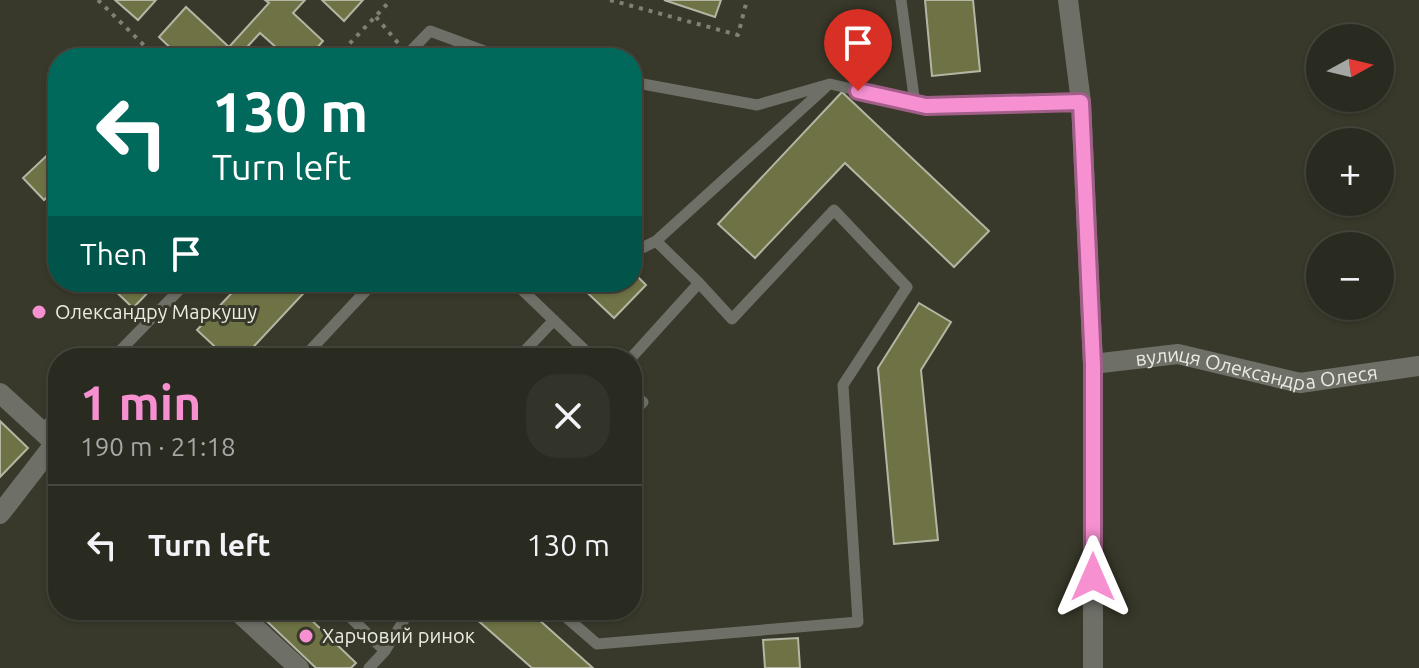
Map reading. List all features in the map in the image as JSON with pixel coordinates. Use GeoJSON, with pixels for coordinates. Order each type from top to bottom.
{"type":"FeatureCollection","features":[{"type":"Feature","properties":{"kind":"street"},"geometry":{"type":"LineString","coordinates":[[1068,0],[1081,102],[1093,364],[1093,668]]}},
{"type":"Feature","properties":{"kind":"street","name":"вулиця Олександра Олеся"},"geometry":{"type":"LineString","coordinates":[[1093,364],[1178,354],[1300,383],[1419,366]]}},
{"type":"Feature","properties":{"kind":"street"},"geometry":{"type":"LineString","coordinates":[[0,393],[48,436]]}},
{"type":"Feature","properties":{"kind":"street"},"geometry":{"type":"LineString","coordinates":[[0,514],[48,446]]}},
{"type":"Feature","properties":{"kind":"street"},"geometry":{"type":"LineString","coordinates":[[247,620],[299,668]]}},
{"type":"Feature","properties":{"kind":"lane"},"geometry":{"type":"LineString","coordinates":[[901,0],[915,104]]}},
{"type":"Feature","properties":{"kind":"lane"},"geometry":{"type":"LineString","coordinates":[[414,48],[430,31],[476,48]]}},
{"type":"Feature","properties":{"kind":"lane"},"geometry":{"type":"LineString","coordinates":[[642,84],[757,105],[830,84],[926,106],[1081,102]]}},
{"type":"Feature","properties":{"kind":"lane"},"geometry":{"type":"LineString","coordinates":[[642,248],[656,241],[830,84]]}},
{"type":"Feature","properties":{"kind":"lane"},"geometry":{"type":"LineString","coordinates":[[569,620],[597,644],[858,622],[843,385],[907,287],[834,210],[732,319],[656,241]]}},
{"type":"Feature","properties":{"kind":"lane"},"geometry":{"type":"LineString","coordinates":[[640,348],[699,283]]}},
{"type":"Feature","properties":{"kind":"lane"},"geometry":{"type":"LineString","coordinates":[[123,348],[177,292]]}},
{"type":"Feature","properties":{"kind":"lane"},"geometry":{"type":"LineString","coordinates":[[312,348],[365,292]]}},
{"type":"Feature","properties":{"kind":"lane"},"geometry":{"type":"LineString","coordinates":[[525,292],[583,348]]}},
{"type":"Feature","properties":{"kind":"lane"},"geometry":{"type":"LineString","coordinates":[[527,348],[554,320]]}},
{"type":"Feature","properties":{"kind":"lane"},"geometry":{"type":"LineString","coordinates":[[353,620],[385,651]]}},
{"type":"Feature","properties":{"kind":"lane"},"geometry":{"type":"LineString","coordinates":[[369,668],[385,651],[404,620]]}},
{"type":"Feature","properties":{"kind":"path"},"geometry":{"type":"LineString","coordinates":[[98,0],[147,48]]}},
{"type":"Feature","properties":{"kind":"path"},"geometry":{"type":"LineString","coordinates":[[346,48],[391,0]]}},
{"type":"Feature","properties":{"kind":"path"},"geometry":{"type":"LineString","coordinates":[[610,0],[738,35],[747,0]]}},
{"type":"Feature","properties":{"kind":"path"},"geometry":{"type":"LineString","coordinates":[[376,17],[400,48]]}},
{"type":"Feature","properties":{"kind":"building"},"geometry":{"type":"Polygon","coordinates":[[[115,0],[156,0],[138,20],[115,0]]]}},
{"type":"Feature","properties":{"kind":"building"},"geometry":{"type":"Polygon","coordinates":[[[265,0],[305,0],[293,13],[323,41],[317,48],[277,48],[260,33],[246,48],[171,48],[159,37],[186,7],[229,47],[269,3],[265,0]]]}},
{"type":"Feature","properties":{"kind":"building"},"geometry":{"type":"Polygon","coordinates":[[[322,0],[363,0],[344,21],[322,0]]]}},
{"type":"Feature","properties":{"kind":"building"},"geometry":{"type":"Polygon","coordinates":[[[664,0],[721,0],[715,17],[664,0]]]}},
{"type":"Feature","properties":{"kind":"building"},"geometry":{"type":"Polygon","coordinates":[[[925,0],[973,0],[980,71],[932,76],[925,0]]]}},
{"type":"Feature","properties":{"kind":"building"},"geometry":{"type":"Polygon","coordinates":[[[842,92],[989,231],[954,267],[845,163],[755,258],[718,224],[842,92]]]}},
{"type":"Feature","properties":{"kind":"building"},"geometry":{"type":"Polygon","coordinates":[[[48,154],[48,196],[44,200],[23,178],[48,154]]]}},
{"type":"Feature","properties":{"kind":"building"},"geometry":{"type":"Polygon","coordinates":[[[116,292],[148,292],[133,308],[116,292]]]}},
{"type":"Feature","properties":{"kind":"building"},"geometry":{"type":"Polygon","coordinates":[[[233,292],[305,292],[252,348],[216,348],[197,330],[233,292]]]}},
{"type":"Feature","properties":{"kind":"building"},"geometry":{"type":"Polygon","coordinates":[[[587,292],[639,292],[614,318],[587,292]]]}},
{"type":"Feature","properties":{"kind":"building"},"geometry":{"type":"Polygon","coordinates":[[[919,303],[951,322],[921,370],[938,540],[894,544],[878,368],[919,303]]]}},
{"type":"Feature","properties":{"kind":"building"},"geometry":{"type":"Polygon","coordinates":[[[0,421],[28,448],[0,477],[0,421]]]}},
{"type":"Feature","properties":{"kind":"building","name":"Харчовий ринок"},"geometry":{"type":"Polygon","coordinates":[[[266,620],[311,620],[356,663],[351,668],[316,668],[266,620]]]}},
{"type":"Feature","properties":{"kind":"building"},"geometry":{"type":"Polygon","coordinates":[[[477,620],[539,620],[593,668],[532,668],[477,620]]]}},
{"type":"Feature","properties":{"kind":"building"},"geometry":{"type":"Polygon","coordinates":[[[798,638],[800,668],[765,668],[763,640],[798,638]]]}},
{"type":"Feature","properties":{"kind":"place","name":"Олександру Маркушу"},"geometry":{"type":"Point","coordinates":[39,312]}},
{"type":"Feature","properties":{"kind":"place","name":"Харчовий ринок"},"geometry":{"type":"Point","coordinates":[306,636]}},
{"type":"Feature","properties":{"kind":"route"},"geometry":{"type":"LineString","coordinates":[[858,91],[926,106],[1081,102],[1093,364],[1093,577]]}}]}
